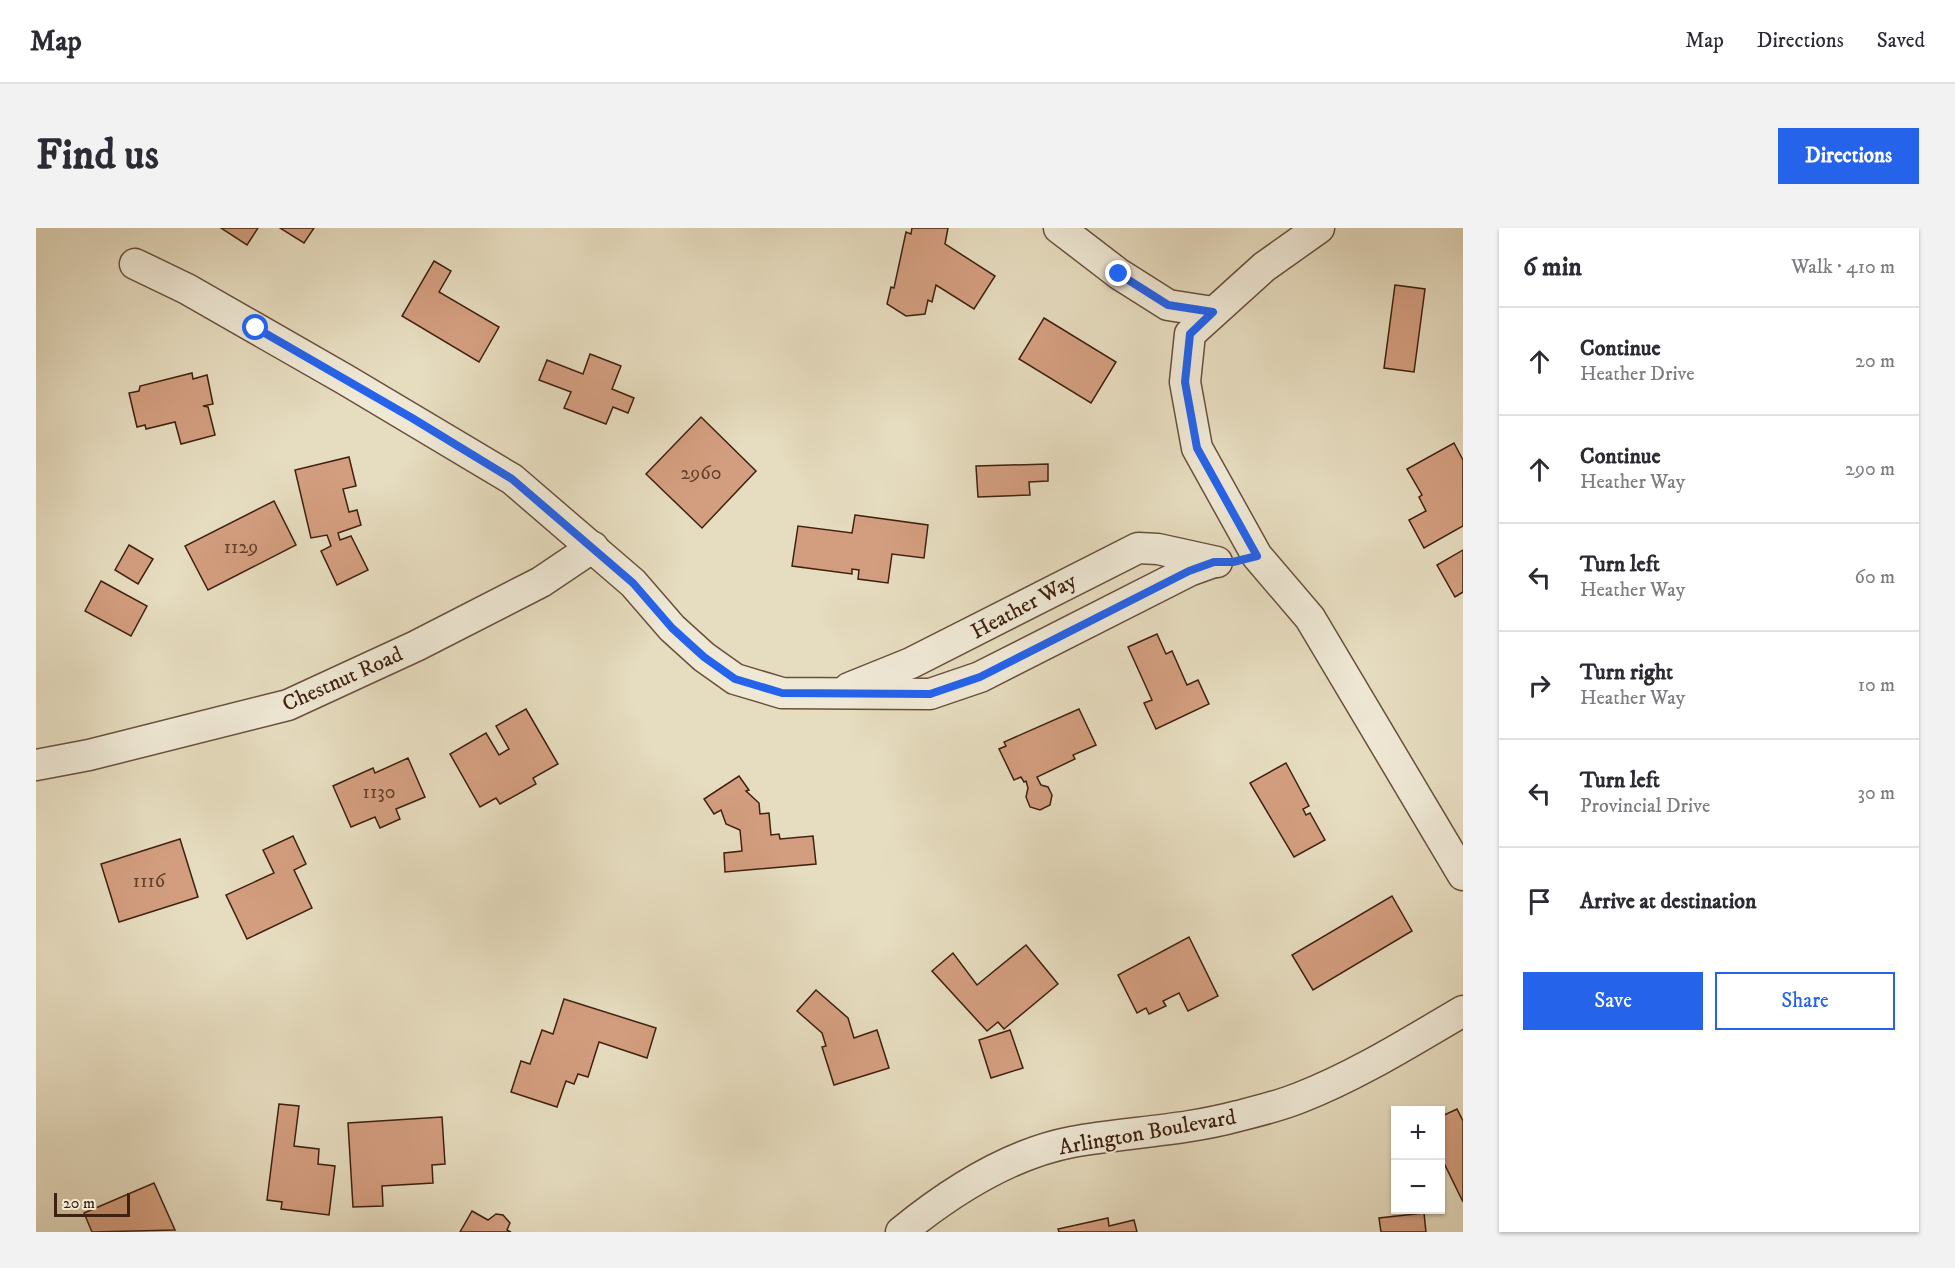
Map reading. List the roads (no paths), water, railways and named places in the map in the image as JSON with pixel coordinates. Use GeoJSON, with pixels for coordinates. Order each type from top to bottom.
{"type":"FeatureCollection","features":[{"type":"Feature","properties":{"kind":"street"},"geometry":{"type":"LineString","coordinates":[[1059,228],[1119,274],[1168,305],[1213,312]]}},
{"type":"Feature","properties":{"kind":"street"},"geometry":{"type":"LineString","coordinates":[[1318,228],[1264,267],[1190,334],[1185,382],[1197,448],[1257,556],[1310,618],[1463,875]]}},
{"type":"Feature","properties":{"kind":"street","name":"Heather Way"},"geometry":{"type":"LineString","coordinates":[[135,264],[187,289],[308,358],[512,479],[593,546],[633,583],[672,628],[704,657],[735,679],[782,693],[930,694],[980,677],[1189,571],[1214,562]]}},
{"type":"Feature","properties":{"kind":"street","name":"Chestnut Road"},"geometry":{"type":"LineString","coordinates":[[36,765],[89,755],[288,705],[416,646],[540,582],[593,546]]}},
{"type":"Feature","properties":{"kind":"street","name":"Heather Way"},"geometry":{"type":"LineString","coordinates":[[837,692],[911,663],[1138,548],[1158,549],[1214,562],[1233,562],[1257,556]]}},
{"type":"Feature","properties":{"kind":"street","name":"Arlington Boulevard"},"geometry":{"type":"LineString","coordinates":[[902,1232],[942,1198],[1000,1168],[1049,1148],[1071,1142],[1180,1129],[1298,1099],[1358,1071],[1463,1011]]}}]}
